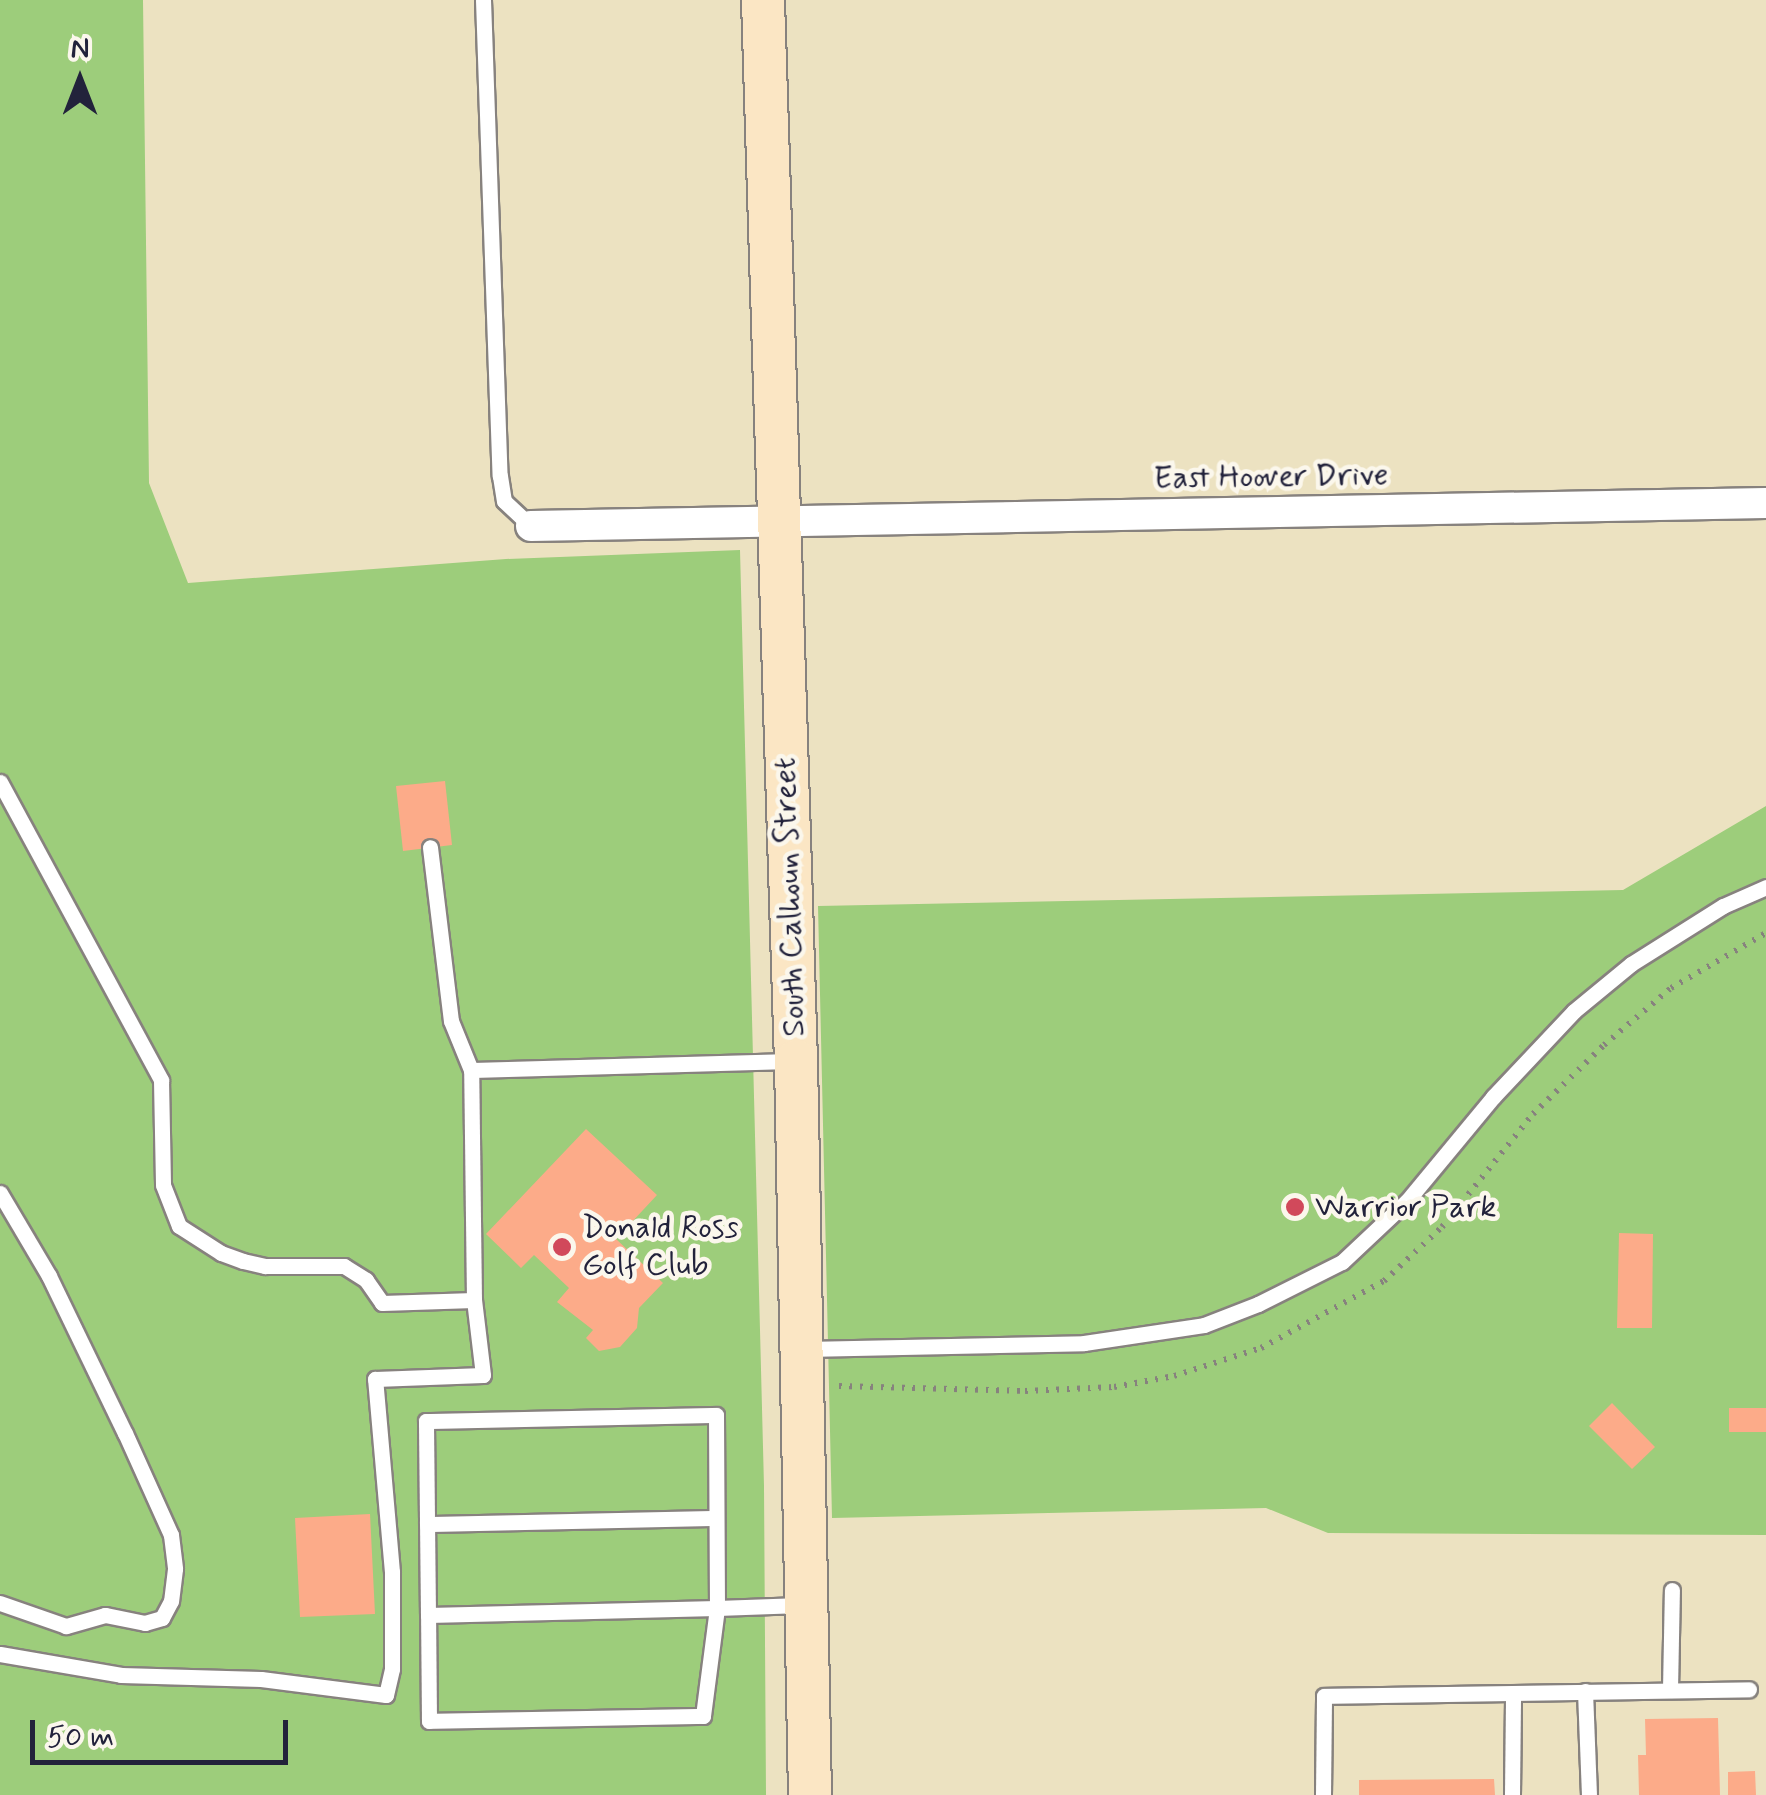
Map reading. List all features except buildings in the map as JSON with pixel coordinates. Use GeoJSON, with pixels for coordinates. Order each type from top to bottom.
{"type":"FeatureCollection","features":[{"type":"Feature","properties":{"kind":"street","name":"South Calhoun Street"},"geometry":{"type":"LineString","coordinates":[[762,0],[796,1061],[810,1795]]}},
{"type":"Feature","properties":{"kind":"street","name":"East Hoover Drive"},"geometry":{"type":"LineString","coordinates":[[532,526],[1766,503]]}},
{"type":"Feature","properties":{"kind":"lane"},"geometry":{"type":"LineString","coordinates":[[483,0],[500,476],[504,502],[532,526]]}},
{"type":"Feature","properties":{"kind":"lane"},"geometry":{"type":"LineString","coordinates":[[0,782],[162,1080],[163,1185],[179,1226],[221,1253],[243,1261],[265,1266],[344,1266],[366,1280],[382,1303],[474,1300]]}},
{"type":"Feature","properties":{"kind":"lane"},"geometry":{"type":"LineString","coordinates":[[0,1654],[121,1676],[261,1679],[386,1695],[392,1668],[392,1572],[376,1379],[483,1375],[474,1300],[471,1070],[452,1021],[430,847]]}},
{"type":"Feature","properties":{"kind":"lane"},"geometry":{"type":"LineString","coordinates":[[801,1350],[1084,1343],[1204,1325],[1258,1304],[1342,1262],[1407,1200],[1493,1097],[1574,1011],[1631,964],[1723,906],[1766,886]]}},
{"type":"Feature","properties":{"kind":"lane"},"geometry":{"type":"LineString","coordinates":[[471,1070],[796,1061]]}},
{"type":"Feature","properties":{"kind":"lane"},"geometry":{"type":"LineString","coordinates":[[0,1193],[49,1276],[125,1434],[170,1535],[175,1569],[172,1601],[162,1618],[144,1624],[105,1615],[66,1626],[0,1603]]}},
{"type":"Feature","properties":{"kind":"lane"},"geometry":{"type":"LineString","coordinates":[[716,1415],[717,1608],[703,1716],[430,1721],[427,1524],[426,1422],[716,1415]]}},
{"type":"Feature","properties":{"kind":"lane"},"geometry":{"type":"LineString","coordinates":[[427,1524],[716,1518]]}},
{"type":"Feature","properties":{"kind":"lane"},"geometry":{"type":"LineString","coordinates":[[1670,1690],[1672,1590]]}},
{"type":"Feature","properties":{"kind":"lane"},"geometry":{"type":"LineString","coordinates":[[428,1616],[806,1604]]}},
{"type":"Feature","properties":{"kind":"lane"},"geometry":{"type":"LineString","coordinates":[[1323,1795],[1324,1696],[1750,1688]]}},
{"type":"Feature","properties":{"kind":"lane"},"geometry":{"type":"LineString","coordinates":[[1585,1691],[1589,1795]]}},
{"type":"Feature","properties":{"kind":"lane"},"geometry":{"type":"LineString","coordinates":[[1512,1795],[1513,1692]]}},
{"type":"Feature","properties":{"kind":"green space","name":"Donald Ross Golf Club"},"geometry":{"type":"Polygon","coordinates":[[[0,0],[143,0],[149,483],[188,583],[506,559],[740,550],[764,1486],[766,1795],[0,1795],[0,0]]]}},
{"type":"Feature","properties":{"kind":"green space","name":"Warrior Park"},"geometry":{"type":"Polygon","coordinates":[[[1766,806],[1766,1535],[1328,1533],[1266,1508],[832,1518],[818,906],[1623,890],[1766,806]]]}},
{"type":"Feature","properties":{"kind":"place","name":"Warrior Park"},"geometry":{"type":"Point","coordinates":[1295,1207]}},
{"type":"Feature","properties":{"kind":"place","name":"Donald Ross Golf Club"},"geometry":{"type":"Point","coordinates":[562,1247]}}]}
